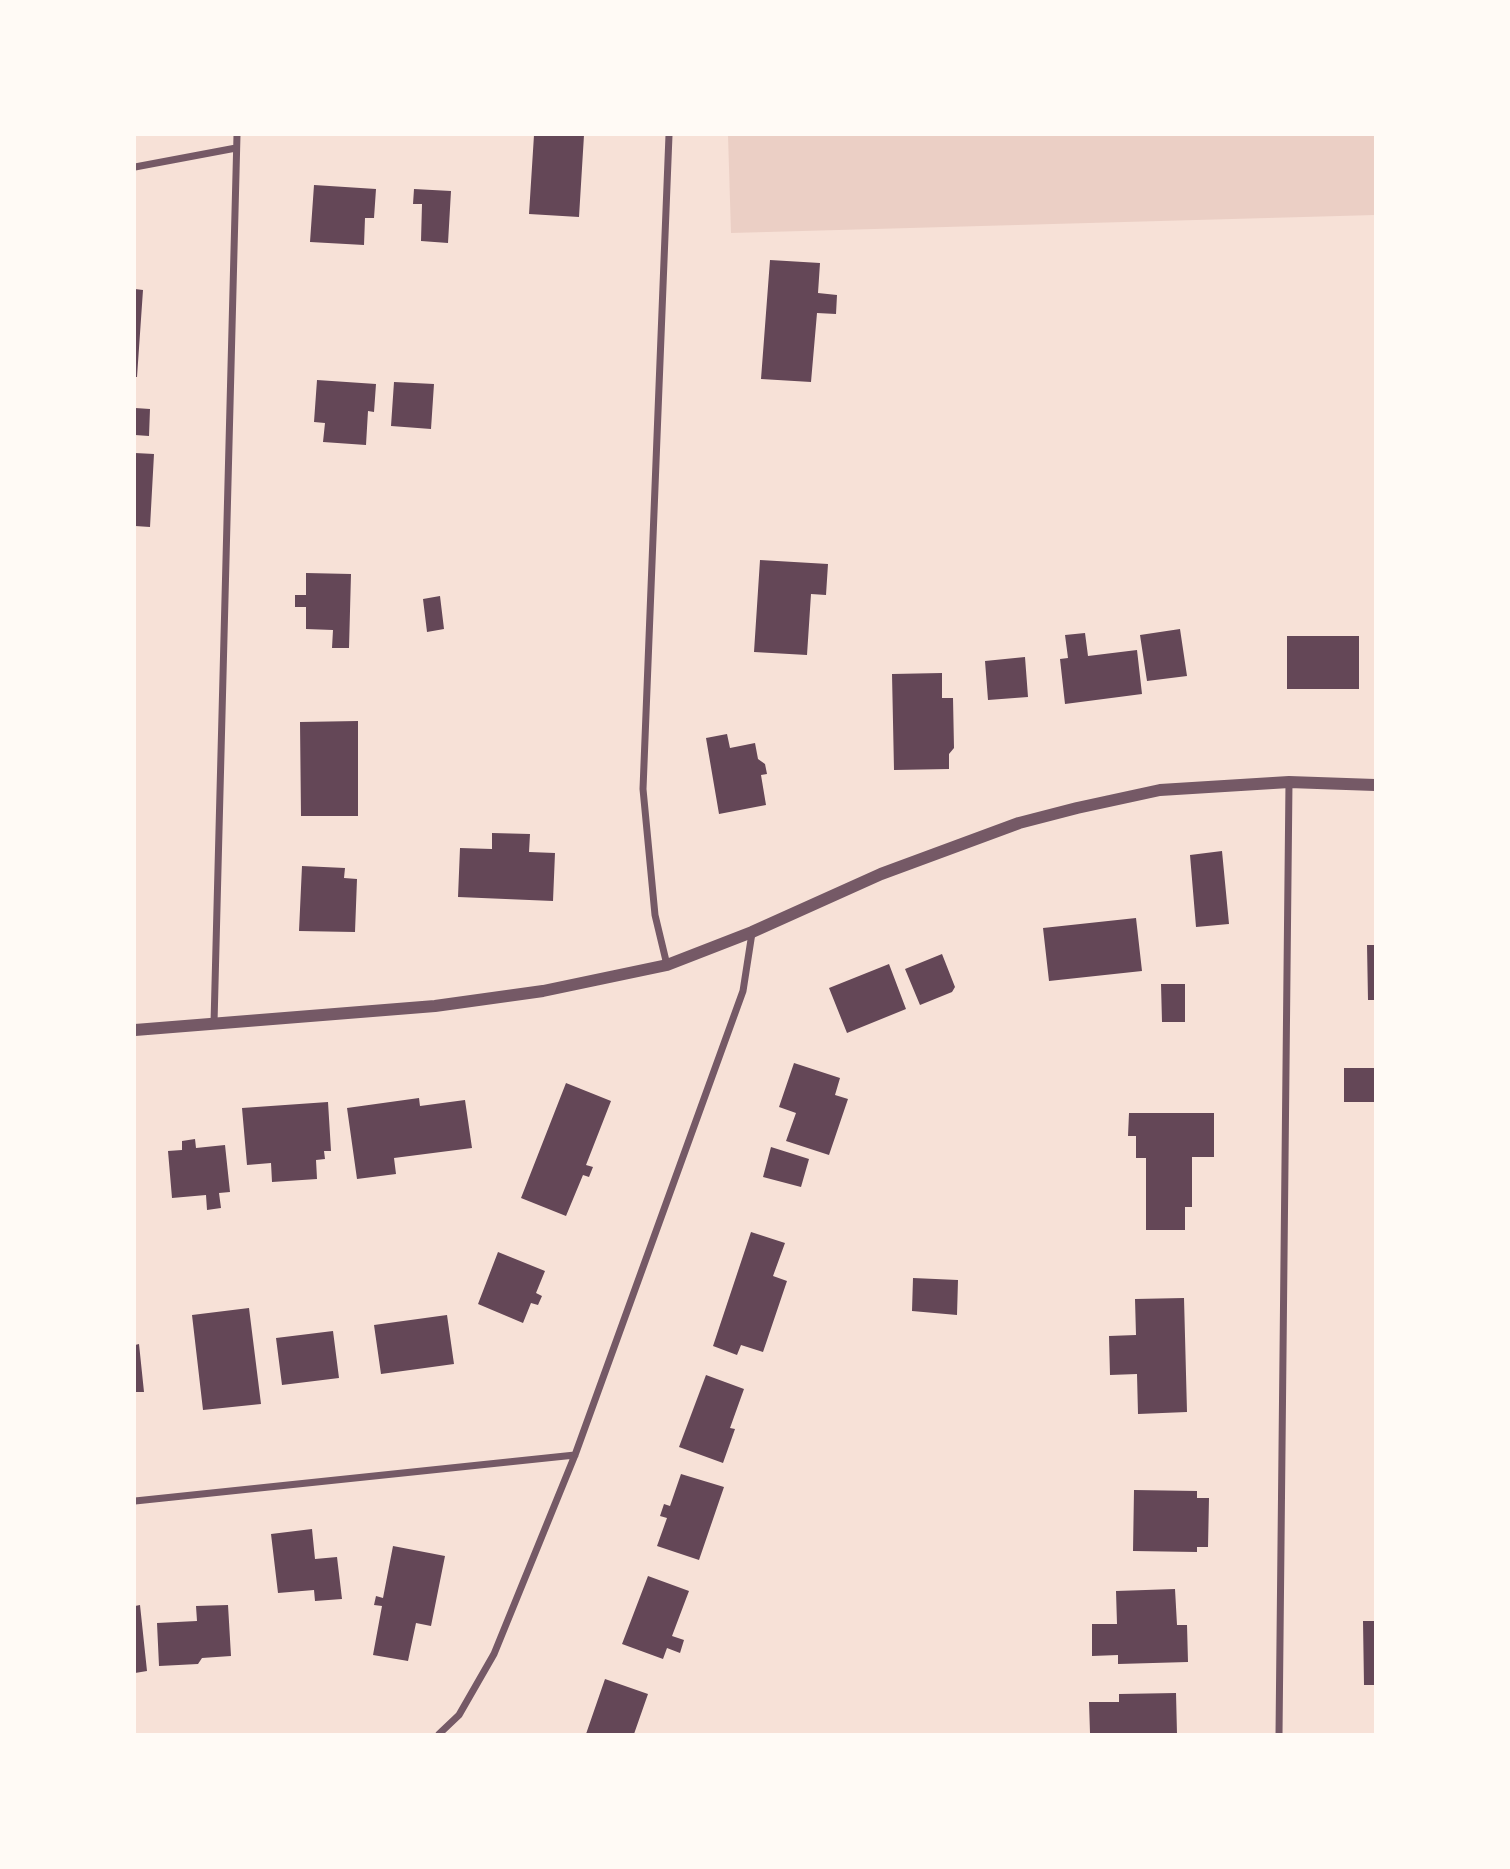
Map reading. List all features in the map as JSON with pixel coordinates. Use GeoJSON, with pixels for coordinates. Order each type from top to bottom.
{"type":"FeatureCollection","features":[{"type":"Feature","properties":{"kind":"street"},"geometry":{"type":"LineString","coordinates":[[214,1023],[237,135]]}},
{"type":"Feature","properties":{"kind":"street"},"geometry":{"type":"LineString","coordinates":[[667,965],[655,915],[643,789],[669,135]]}},
{"type":"Feature","properties":{"kind":"street"},"geometry":{"type":"LineString","coordinates":[[135,167],[236,148]]}},
{"type":"Feature","properties":{"kind":"street"},"geometry":{"type":"LineString","coordinates":[[135,1030],[435,1006],[543,991],[667,965],[752,932],[881,874],[1019,823],[1160,790],[1289,782],[1375,785]]}},
{"type":"Feature","properties":{"kind":"street"},"geometry":{"type":"LineString","coordinates":[[1279,1734],[1289,782]]}},
{"type":"Feature","properties":{"kind":"street"},"geometry":{"type":"LineString","coordinates":[[439,1734],[459,1715],[489,1664],[575,1455],[743,991],[752,932]]}},
{"type":"Feature","properties":{"kind":"street"},"geometry":{"type":"LineString","coordinates":[[135,1502],[575,1455]]}},
{"type":"Feature","properties":{"kind":"shaded area"},"geometry":{"type":"Polygon","coordinates":[[[728,135],[1375,135],[1375,215],[731,233],[728,135]]]}},
{"type":"Feature","properties":{"kind":"building"},"geometry":{"type":"Polygon","coordinates":[[[534,135],[584,135],[579,217],[529,214],[534,135]]]}},
{"type":"Feature","properties":{"kind":"building"},"geometry":{"type":"Polygon","coordinates":[[[314,185],[376,189],[374,218],[365,218],[364,245],[310,242],[314,185]]]}},
{"type":"Feature","properties":{"kind":"building"},"geometry":{"type":"Polygon","coordinates":[[[414,189],[451,191],[448,243],[421,241],[422,204],[413,204],[414,189]]]}},
{"type":"Feature","properties":{"kind":"building"},"geometry":{"type":"Polygon","coordinates":[[[770,260],[820,263],[818,293],[837,295],[836,314],[817,313],[811,382],[761,379],[770,260]]]}},
{"type":"Feature","properties":{"kind":"building"},"geometry":{"type":"Polygon","coordinates":[[[135,289],[143,290],[137,377],[135,377],[135,289]]]}},
{"type":"Feature","properties":{"kind":"building"},"geometry":{"type":"Polygon","coordinates":[[[317,380],[376,384],[374,412],[368,411],[366,445],[323,442],[325,423],[314,422],[317,380]]]}},
{"type":"Feature","properties":{"kind":"building"},"geometry":{"type":"Polygon","coordinates":[[[394,382],[434,384],[431,429],[391,426],[394,382]]]}},
{"type":"Feature","properties":{"kind":"building"},"geometry":{"type":"Polygon","coordinates":[[[135,408],[150,409],[149,436],[135,435],[135,408]]]}},
{"type":"Feature","properties":{"kind":"building"},"geometry":{"type":"Polygon","coordinates":[[[135,453],[154,454],[150,527],[135,526],[135,453]]]}},
{"type":"Feature","properties":{"kind":"building"},"geometry":{"type":"Polygon","coordinates":[[[760,560],[828,564],[826,595],[811,594],[807,655],[754,652],[760,560]]]}},
{"type":"Feature","properties":{"kind":"building"},"geometry":{"type":"Polygon","coordinates":[[[306,573],[351,574],[349,648],[332,648],[333,630],[306,629],[306,607],[295,607],[295,595],[306,595],[306,573]]]}},
{"type":"Feature","properties":{"kind":"building"},"geometry":{"type":"Polygon","coordinates":[[[440,596],[444,629],[427,632],[423,599],[440,596]]]}},
{"type":"Feature","properties":{"kind":"building"},"geometry":{"type":"Polygon","coordinates":[[[1180,629],[1187,676],[1147,681],[1140,635],[1180,629]]]}},
{"type":"Feature","properties":{"kind":"building"},"geometry":{"type":"Polygon","coordinates":[[[1085,633],[1088,656],[1137,650],[1142,694],[1065,704],[1060,659],[1068,658],[1065,635],[1085,633]]]}},
{"type":"Feature","properties":{"kind":"building"},"geometry":{"type":"Polygon","coordinates":[[[1287,636],[1359,636],[1359,689],[1287,689],[1287,636]]]}},
{"type":"Feature","properties":{"kind":"building"},"geometry":{"type":"Polygon","coordinates":[[[1025,657],[1028,697],[988,700],[985,661],[1025,657]]]}},
{"type":"Feature","properties":{"kind":"building"},"geometry":{"type":"Polygon","coordinates":[[[942,673],[942,698],[953,698],[954,748],[949,754],[949,769],[894,770],[892,674],[942,673]]]}},
{"type":"Feature","properties":{"kind":"building"},"geometry":{"type":"Polygon","coordinates":[[[358,721],[358,816],[301,816],[300,722],[358,721]]]}},
{"type":"Feature","properties":{"kind":"building"},"geometry":{"type":"Polygon","coordinates":[[[727,734],[730,748],[755,743],[758,759],[765,764],[767,774],[761,775],[766,805],[719,814],[706,738],[727,734]]]}},
{"type":"Feature","properties":{"kind":"building"},"geometry":{"type":"Polygon","coordinates":[[[492,833],[530,834],[529,852],[555,853],[553,901],[458,897],[460,848],[492,849],[492,833]]]}},
{"type":"Feature","properties":{"kind":"building"},"geometry":{"type":"Polygon","coordinates":[[[1222,851],[1229,924],[1196,927],[1190,855],[1222,851]]]}},
{"type":"Feature","properties":{"kind":"building"},"geometry":{"type":"Polygon","coordinates":[[[302,866],[345,868],[344,878],[357,879],[355,932],[299,931],[302,866]]]}},
{"type":"Feature","properties":{"kind":"building"},"geometry":{"type":"Polygon","coordinates":[[[1136,918],[1142,971],[1049,981],[1043,928],[1136,918]]]}},
{"type":"Feature","properties":{"kind":"building"},"geometry":{"type":"Polygon","coordinates":[[[1367,945],[1375,945],[1375,1000],[1368,1000],[1367,945]]]}},
{"type":"Feature","properties":{"kind":"building"},"geometry":{"type":"Polygon","coordinates":[[[942,954],[955,987],[952,992],[920,1005],[905,969],[942,954]]]}},
{"type":"Feature","properties":{"kind":"building"},"geometry":{"type":"Polygon","coordinates":[[[889,964],[906,1009],[847,1033],[829,988],[889,964]]]}},
{"type":"Feature","properties":{"kind":"building"},"geometry":{"type":"Polygon","coordinates":[[[1161,984],[1185,984],[1185,1022],[1162,1022],[1161,984]]]}},
{"type":"Feature","properties":{"kind":"building"},"geometry":{"type":"Polygon","coordinates":[[[794,1063],[840,1078],[835,1095],[848,1099],[829,1155],[786,1141],[796,1113],[779,1107],[794,1063]]]}},
{"type":"Feature","properties":{"kind":"building"},"geometry":{"type":"Polygon","coordinates":[[[1344,1068],[1375,1068],[1375,1102],[1344,1102],[1344,1068]]]}},
{"type":"Feature","properties":{"kind":"building"},"geometry":{"type":"Polygon","coordinates":[[[566,1083],[611,1101],[586,1165],[593,1167],[589,1177],[583,1175],[566,1216],[521,1198],[566,1083]]]}},
{"type":"Feature","properties":{"kind":"building"},"geometry":{"type":"Polygon","coordinates":[[[419,1098],[420,1106],[465,1100],[472,1148],[394,1158],[396,1174],[357,1179],[347,1108],[419,1098]]]}},
{"type":"Feature","properties":{"kind":"building"},"geometry":{"type":"Polygon","coordinates":[[[328,1102],[331,1151],[324,1151],[325,1159],[316,1160],[317,1179],[272,1182],[271,1163],[247,1165],[242,1108],[328,1102]]]}},
{"type":"Feature","properties":{"kind":"building"},"geometry":{"type":"Polygon","coordinates":[[[1129,1113],[1214,1113],[1214,1157],[1192,1157],[1192,1207],[1185,1207],[1185,1230],[1146,1230],[1146,1158],[1136,1158],[1136,1136],[1128,1136],[1129,1113]]]}},
{"type":"Feature","properties":{"kind":"building"},"geometry":{"type":"Polygon","coordinates":[[[195,1139],[196,1148],[225,1145],[230,1192],[219,1193],[221,1208],[207,1210],[206,1195],[172,1198],[168,1151],[182,1150],[182,1141],[195,1139]]]}},
{"type":"Feature","properties":{"kind":"building"},"geometry":{"type":"Polygon","coordinates":[[[771,1147],[809,1159],[801,1187],[763,1177],[771,1147]]]}},
{"type":"Feature","properties":{"kind":"building"},"geometry":{"type":"Polygon","coordinates":[[[751,1232],[785,1243],[773,1276],[787,1281],[763,1352],[741,1345],[737,1355],[713,1346],[751,1232]]]}},
{"type":"Feature","properties":{"kind":"building"},"geometry":{"type":"Polygon","coordinates":[[[498,1252],[545,1271],[536,1293],[542,1296],[538,1305],[531,1303],[523,1323],[478,1304],[498,1252]]]}},
{"type":"Feature","properties":{"kind":"building"},"geometry":{"type":"Polygon","coordinates":[[[913,1278],[958,1280],[957,1315],[912,1311],[913,1278]]]}},
{"type":"Feature","properties":{"kind":"building"},"geometry":{"type":"Polygon","coordinates":[[[1184,1298],[1187,1412],[1138,1414],[1137,1374],[1110,1375],[1109,1336],[1136,1335],[1135,1299],[1184,1298]]]}},
{"type":"Feature","properties":{"kind":"building"},"geometry":{"type":"Polygon","coordinates":[[[249,1308],[261,1404],[203,1410],[192,1315],[249,1308]]]}},
{"type":"Feature","properties":{"kind":"building"},"geometry":{"type":"Polygon","coordinates":[[[447,1315],[454,1364],[381,1374],[374,1325],[447,1315]]]}},
{"type":"Feature","properties":{"kind":"building"},"geometry":{"type":"Polygon","coordinates":[[[333,1331],[339,1378],[282,1385],[276,1338],[333,1331]]]}},
{"type":"Feature","properties":{"kind":"building"},"geometry":{"type":"Polygon","coordinates":[[[139,1344],[144,1392],[135,1392],[135,1345],[139,1344]]]}},
{"type":"Feature","properties":{"kind":"building"},"geometry":{"type":"Polygon","coordinates":[[[706,1375],[744,1389],[730,1428],[735,1429],[723,1463],[679,1447],[706,1375]]]}},
{"type":"Feature","properties":{"kind":"building"},"geometry":{"type":"Polygon","coordinates":[[[681,1474],[724,1487],[699,1560],[657,1546],[667,1518],[660,1516],[664,1504],[670,1506],[681,1474]]]}},
{"type":"Feature","properties":{"kind":"building"},"geometry":{"type":"Polygon","coordinates":[[[1134,1490],[1197,1491],[1197,1498],[1209,1498],[1208,1547],[1197,1547],[1197,1552],[1133,1551],[1134,1490]]]}},
{"type":"Feature","properties":{"kind":"building"},"geometry":{"type":"Polygon","coordinates":[[[312,1529],[315,1559],[337,1557],[342,1599],[315,1601],[314,1590],[278,1593],[271,1534],[312,1529]]]}},
{"type":"Feature","properties":{"kind":"building"},"geometry":{"type":"Polygon","coordinates":[[[393,1546],[445,1556],[431,1626],[416,1623],[408,1661],[373,1655],[382,1606],[374,1605],[376,1596],[383,1598],[393,1546]]]}},
{"type":"Feature","properties":{"kind":"building"},"geometry":{"type":"Polygon","coordinates":[[[648,1576],[689,1591],[672,1636],[684,1640],[680,1653],[667,1648],[663,1659],[622,1644],[648,1576]]]}},
{"type":"Feature","properties":{"kind":"building"},"geometry":{"type":"Polygon","coordinates":[[[1175,1589],[1177,1625],[1187,1625],[1188,1662],[1118,1664],[1118,1655],[1092,1656],[1092,1624],[1117,1624],[1116,1591],[1175,1589]]]}},
{"type":"Feature","properties":{"kind":"building"},"geometry":{"type":"Polygon","coordinates":[[[140,1605],[147,1671],[135,1673],[135,1606],[140,1605]]]}},
{"type":"Feature","properties":{"kind":"building"},"geometry":{"type":"Polygon","coordinates":[[[228,1605],[231,1656],[202,1658],[198,1664],[159,1666],[157,1623],[197,1621],[196,1606],[228,1605]]]}},
{"type":"Feature","properties":{"kind":"building"},"geometry":{"type":"Polygon","coordinates":[[[1363,1621],[1375,1621],[1375,1685],[1364,1685],[1363,1621]]]}},
{"type":"Feature","properties":{"kind":"building"},"geometry":{"type":"Polygon","coordinates":[[[605,1679],[648,1694],[634,1734],[586,1734],[605,1679]]]}},
{"type":"Feature","properties":{"kind":"building"},"geometry":{"type":"Polygon","coordinates":[[[1176,1693],[1177,1734],[1090,1733],[1089,1702],[1119,1702],[1119,1694],[1176,1693]]]}}]}
